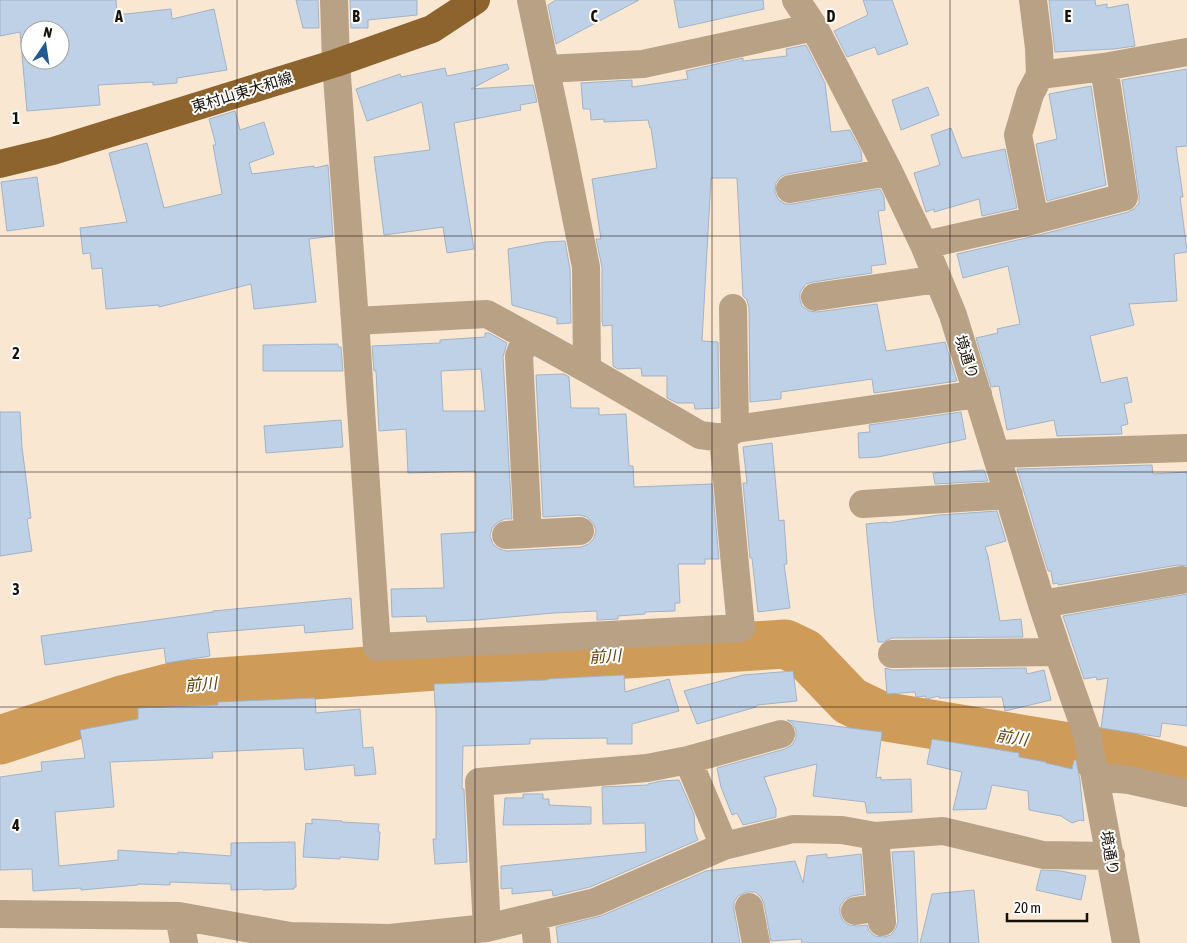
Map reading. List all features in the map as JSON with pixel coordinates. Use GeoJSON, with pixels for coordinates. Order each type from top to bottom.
{"type":"FeatureCollection","features":[{"type":"Feature","properties":{"kind":"main road","name":"東村山東大和線"},"geometry":{"type":"LineString","coordinates":[[0,164],[54,151],[336,63],[432,30],[476,0]]}},
{"type":"Feature","properties":{"kind":"street"},"geometry":{"type":"LineString","coordinates":[[334,0],[336,63],[377,647],[741,628],[729,433],[733,308]]}},
{"type":"Feature","properties":{"kind":"street"},"geometry":{"type":"LineString","coordinates":[[531,0],[586,267],[587,369]]}},
{"type":"Feature","properties":{"kind":"street","name":"境通り"},"geometry":{"type":"LineString","coordinates":[[796,0],[814,27],[890,172],[924,245],[953,315],[1042,604],[1087,734],[1126,943]]}},
{"type":"Feature","properties":{"kind":"street"},"geometry":{"type":"LineString","coordinates":[[1033,0],[1039,48],[1040,75],[1030,94],[1018,135],[1035,220]]}},
{"type":"Feature","properties":{"kind":"street"},"geometry":{"type":"LineString","coordinates":[[546,69],[643,64],[814,27]]}},
{"type":"Feature","properties":{"kind":"street"},"geometry":{"type":"LineString","coordinates":[[1040,75],[1104,67],[1187,52]]}},
{"type":"Feature","properties":{"kind":"street"},"geometry":{"type":"LineString","coordinates":[[924,245],[1035,220],[1124,197],[1104,67]]}},
{"type":"Feature","properties":{"kind":"street"},"geometry":{"type":"LineString","coordinates":[[790,189],[890,172]]}},
{"type":"Feature","properties":{"kind":"street"},"geometry":{"type":"LineString","coordinates":[[815,297],[938,279]]}},
{"type":"Feature","properties":{"kind":"street"},"geometry":{"type":"LineString","coordinates":[[355,320],[487,314],[587,369],[700,435],[729,433],[978,394]]}},
{"type":"Feature","properties":{"kind":"street"},"geometry":{"type":"LineString","coordinates":[[527,336],[519,356],[517,534],[580,531]]}},
{"type":"Feature","properties":{"kind":"street"},"geometry":{"type":"LineString","coordinates":[[997,454],[1187,448]]}},
{"type":"Feature","properties":{"kind":"street"},"geometry":{"type":"LineString","coordinates":[[863,504],[1009,495]]}},
{"type":"Feature","properties":{"kind":"street"},"geometry":{"type":"LineString","coordinates":[[1042,604],[1181,580]]}},
{"type":"Feature","properties":{"kind":"street"},"geometry":{"type":"LineString","coordinates":[[892,654],[1058,652]]}},
{"type":"Feature","properties":{"kind":"street"},"geometry":{"type":"LineString","coordinates":[[487,928],[479,782],[647,768],[688,760],[781,734]]}},
{"type":"Feature","properties":{"kind":"street"},"geometry":{"type":"LineString","coordinates":[[688,760],[724,846]]}},
{"type":"Feature","properties":{"kind":"street"},"geometry":{"type":"LineString","coordinates":[[1095,770],[1187,793]]}},
{"type":"Feature","properties":{"kind":"street"},"geometry":{"type":"LineString","coordinates":[[0,914],[179,916],[290,936],[390,938],[487,928],[536,930],[724,846],[794,829],[842,830],[875,836],[943,831],[1044,855],[1111,856]]}},
{"type":"Feature","properties":{"kind":"street"},"geometry":{"type":"LineString","coordinates":[[873,913],[875,836]]}},
{"type":"Feature","properties":{"kind":"street"},"geometry":{"type":"LineString","coordinates":[[749,907],[756,943]]}},
{"type":"Feature","properties":{"kind":"street"},"geometry":{"type":"LineString","coordinates":[[179,916],[184,943]]}},
{"type":"Feature","properties":{"kind":"building"},"geometry":{"type":"Polygon","coordinates":[[[0,0],[116,0],[117,15],[171,9],[172,19],[214,9],[227,70],[177,78],[177,83],[153,85],[153,82],[98,85],[100,105],[27,111],[23,70],[70,70],[70,20],[20,20],[20,32],[0,36],[0,0]]]}},
{"type":"Feature","properties":{"kind":"building"},"geometry":{"type":"Polygon","coordinates":[[[296,0],[318,0],[319,28],[303,28],[296,0]]]}},
{"type":"Feature","properties":{"kind":"building"},"geometry":{"type":"Polygon","coordinates":[[[350,0],[417,0],[417,15],[368,20],[368,28],[351,28],[350,0]]]}},
{"type":"Feature","properties":{"kind":"building"},"geometry":{"type":"Polygon","coordinates":[[[556,0],[639,0],[556,44],[548,5],[556,0]]]}},
{"type":"Feature","properties":{"kind":"building"},"geometry":{"type":"Polygon","coordinates":[[[674,0],[763,0],[764,9],[679,28],[674,0]]]}},
{"type":"Feature","properties":{"kind":"building"},"geometry":{"type":"Polygon","coordinates":[[[863,0],[892,0],[908,44],[878,55],[875,47],[847,57],[834,31],[868,15],[863,0]]]}},
{"type":"Feature","properties":{"kind":"building"},"geometry":{"type":"Polygon","coordinates":[[[1049,0],[1095,0],[1096,6],[1107,4],[1107,8],[1128,4],[1135,46],[1055,52],[1049,0]]]}},
{"type":"Feature","properties":{"kind":"building"},"geometry":{"type":"Polygon","coordinates":[[[806,45],[825,83],[831,132],[850,130],[861,151],[862,161],[787,174],[780,177],[776,183],[775,192],[778,199],[785,204],[792,204],[880,189],[884,197],[885,210],[878,211],[886,264],[871,266],[872,273],[806,284],[800,292],[802,306],[809,311],[817,312],[877,304],[886,351],[945,342],[957,381],[874,393],[872,379],[781,392],[781,399],[750,402],[749,308],[747,300],[743,296],[737,178],[711,178],[702,341],[718,342],[719,408],[695,409],[694,403],[677,403],[667,398],[667,376],[642,376],[641,368],[618,369],[613,366],[612,325],[603,326],[602,321],[602,267],[596,239],[601,239],[592,179],[657,168],[648,120],[604,122],[604,119],[591,120],[590,109],[583,109],[581,83],[632,80],[632,87],[688,79],[686,71],[743,58],[743,61],[787,56],[786,49],[806,45]]]}},
{"type":"Feature","properties":{"kind":"building"},"geometry":{"type":"Polygon","coordinates":[[[507,64],[509,69],[471,89],[533,85],[537,102],[520,105],[521,110],[454,123],[474,249],[447,253],[443,227],[384,235],[374,157],[430,150],[422,102],[367,121],[356,89],[400,74],[401,77],[445,68],[447,76],[507,64]]]}},
{"type":"Feature","properties":{"kind":"building"},"geometry":{"type":"Polygon","coordinates":[[[1187,69],[1187,146],[1176,147],[1183,197],[1180,197],[1187,252],[1174,254],[1177,301],[1129,304],[1134,325],[1090,336],[1101,383],[1127,377],[1132,402],[1124,404],[1128,424],[1121,426],[1122,434],[1057,436],[1054,420],[1007,430],[999,386],[991,387],[976,338],[998,333],[997,329],[1020,324],[1008,266],[963,278],[957,254],[1039,235],[1134,209],[1139,203],[1139,195],[1122,80],[1187,69]]]}},
{"type":"Feature","properties":{"kind":"building"},"geometry":{"type":"Polygon","coordinates":[[[1091,86],[1106,185],[1047,201],[1036,144],[1057,139],[1049,94],[1091,86]]]}},
{"type":"Feature","properties":{"kind":"building"},"geometry":{"type":"Polygon","coordinates":[[[928,87],[939,115],[901,130],[892,100],[928,87]]]}},
{"type":"Feature","properties":{"kind":"building"},"geometry":{"type":"Polygon","coordinates":[[[235,111],[240,130],[264,122],[274,154],[249,163],[252,174],[328,165],[333,236],[309,239],[316,302],[254,309],[251,284],[159,307],[159,305],[106,309],[102,268],[92,269],[90,253],[83,254],[80,228],[127,222],[109,153],[147,143],[164,208],[222,194],[213,145],[216,145],[209,119],[235,111]]]}},
{"type":"Feature","properties":{"kind":"building"},"geometry":{"type":"Polygon","coordinates":[[[951,128],[962,158],[1005,149],[1017,208],[982,216],[979,199],[934,212],[934,209],[926,212],[914,173],[940,165],[931,135],[951,128]]]}},
{"type":"Feature","properties":{"kind":"building"},"geometry":{"type":"Polygon","coordinates":[[[37,177],[44,226],[7,231],[1,182],[37,177]]]}},
{"type":"Feature","properties":{"kind":"building"},"geometry":{"type":"Polygon","coordinates":[[[565,241],[570,269],[571,323],[557,324],[557,318],[512,305],[508,249],[545,242],[565,241]]]}},
{"type":"Feature","properties":{"kind":"building"},"geometry":{"type":"Polygon","coordinates":[[[485,333],[489,333],[507,343],[503,357],[512,519],[498,522],[492,528],[490,536],[493,544],[499,549],[507,551],[581,547],[589,544],[594,538],[596,530],[593,523],[587,517],[579,515],[543,517],[536,375],[564,374],[569,377],[571,408],[599,408],[599,415],[626,414],[629,466],[633,466],[634,487],[712,484],[719,559],[705,559],[705,564],[678,564],[680,603],[675,603],[675,611],[645,612],[645,614],[618,616],[618,619],[597,620],[597,611],[427,622],[426,616],[392,617],[391,589],[444,588],[441,534],[476,532],[476,474],[475,471],[408,473],[406,429],[379,431],[376,371],[374,371],[372,346],[440,343],[440,340],[485,337],[485,333]],[[481,369],[441,371],[443,411],[485,411],[481,369]]]}},
{"type":"Feature","properties":{"kind":"building"},"geometry":{"type":"Polygon","coordinates":[[[338,344],[338,347],[341,347],[343,371],[263,371],[263,345],[338,344]]]}},
{"type":"Feature","properties":{"kind":"building"},"geometry":{"type":"Polygon","coordinates":[[[0,412],[20,412],[22,447],[31,518],[27,519],[32,551],[0,556],[0,412]]]}},
{"type":"Feature","properties":{"kind":"building"},"geometry":{"type":"Polygon","coordinates":[[[961,412],[966,439],[878,457],[859,458],[858,433],[870,432],[869,425],[961,412]]]}},
{"type":"Feature","properties":{"kind":"building"},"geometry":{"type":"Polygon","coordinates":[[[341,420],[343,447],[266,453],[264,426],[341,420]]]}},
{"type":"Feature","properties":{"kind":"building"},"geometry":{"type":"Polygon","coordinates":[[[772,443],[779,521],[784,520],[787,564],[784,564],[790,608],[758,612],[752,558],[750,558],[743,483],[747,483],[743,447],[772,443]]]}},
{"type":"Feature","properties":{"kind":"building"},"geometry":{"type":"Polygon","coordinates":[[[1152,465],[1153,474],[1187,472],[1187,566],[1178,565],[1058,585],[1058,583],[1053,584],[1051,571],[1048,571],[1017,469],[1152,465]]]}},
{"type":"Feature","properties":{"kind":"building"},"geometry":{"type":"Polygon","coordinates":[[[984,470],[988,481],[935,484],[933,473],[984,470]]]}},
{"type":"Feature","properties":{"kind":"building"},"geometry":{"type":"Polygon","coordinates":[[[997,511],[1006,541],[985,547],[1000,621],[1021,619],[1023,637],[892,638],[878,642],[866,524],[887,523],[939,515],[997,511]]]}},
{"type":"Feature","properties":{"kind":"building"},"geometry":{"type":"Polygon","coordinates":[[[1187,594],[1187,726],[1162,723],[1160,737],[1101,728],[1108,678],[1097,680],[1096,677],[1084,679],[1063,616],[1187,594]]]}},
{"type":"Feature","properties":{"kind":"building"},"geometry":{"type":"Polygon","coordinates":[[[351,598],[353,629],[305,633],[304,625],[207,633],[210,656],[166,663],[164,648],[45,665],[41,636],[213,611],[351,598]]]}},
{"type":"Feature","properties":{"kind":"building"},"geometry":{"type":"Polygon","coordinates":[[[885,668],[892,670],[1026,668],[1027,674],[1044,670],[1051,700],[1005,711],[1002,697],[939,698],[939,696],[926,699],[926,696],[916,697],[915,692],[887,694],[885,668]]]}},
{"type":"Feature","properties":{"kind":"building"},"geometry":{"type":"Polygon","coordinates":[[[793,671],[797,701],[757,705],[756,707],[697,724],[684,691],[743,675],[793,671]]]}},
{"type":"Feature","properties":{"kind":"building"},"geometry":{"type":"Polygon","coordinates":[[[624,675],[625,692],[669,679],[679,711],[632,724],[632,744],[607,744],[607,738],[530,739],[530,744],[463,746],[462,789],[464,789],[467,862],[435,864],[433,839],[436,839],[436,707],[434,684],[624,675]]]}},
{"type":"Feature","properties":{"kind":"building"},"geometry":{"type":"Polygon","coordinates":[[[315,698],[316,713],[360,709],[363,748],[373,747],[376,774],[355,776],[354,765],[305,770],[303,748],[212,752],[213,758],[110,762],[114,807],[55,812],[59,866],[118,860],[118,850],[231,856],[231,843],[295,842],[296,887],[294,889],[231,890],[231,884],[170,882],[170,885],[138,884],[81,890],[81,888],[33,891],[32,869],[0,870],[0,777],[42,771],[41,762],[85,758],[80,730],[138,719],[138,708],[218,705],[218,702],[315,698]]]}},
{"type":"Feature","properties":{"kind":"building"},"geometry":{"type":"Polygon","coordinates":[[[787,720],[882,732],[876,778],[881,777],[881,780],[911,779],[912,812],[867,813],[865,802],[813,796],[817,764],[764,777],[776,809],[776,817],[743,825],[737,813],[732,815],[721,787],[717,768],[785,749],[792,745],[796,738],[796,730],[792,723],[787,720]]]}},
{"type":"Feature","properties":{"kind":"building"},"geometry":{"type":"Polygon","coordinates":[[[932,739],[1019,753],[1019,757],[1072,769],[1074,760],[1076,760],[1084,821],[1080,820],[1072,823],[1061,816],[1029,810],[1028,791],[992,785],[986,809],[953,810],[962,772],[927,764],[932,739]]]}},
{"type":"Feature","properties":{"kind":"building"},"geometry":{"type":"Polygon","coordinates":[[[679,780],[694,814],[695,832],[698,840],[590,887],[553,896],[552,890],[512,894],[512,888],[501,889],[501,866],[646,852],[645,823],[603,824],[602,787],[648,785],[661,781],[679,780]]]}},
{"type":"Feature","properties":{"kind":"building"},"geometry":{"type":"Polygon","coordinates":[[[523,794],[543,794],[543,799],[549,799],[549,805],[591,807],[591,824],[503,825],[505,798],[523,798],[523,794]]]}},
{"type":"Feature","properties":{"kind":"building"},"geometry":{"type":"Polygon","coordinates":[[[312,819],[379,824],[378,860],[303,857],[306,823],[312,824],[312,819]]]}},
{"type":"Feature","properties":{"kind":"building"},"geometry":{"type":"Polygon","coordinates":[[[914,851],[918,943],[802,943],[801,939],[771,941],[761,897],[755,892],[746,892],[738,896],[734,902],[740,943],[558,943],[556,927],[601,916],[706,871],[795,861],[803,883],[807,856],[827,854],[827,858],[861,854],[864,894],[845,899],[840,906],[840,914],[843,921],[849,925],[867,925],[869,931],[875,936],[884,937],[891,935],[898,921],[892,852],[914,851]]]}},
{"type":"Feature","properties":{"kind":"building"},"geometry":{"type":"Polygon","coordinates":[[[1041,870],[1061,871],[1086,876],[1081,900],[1036,890],[1041,870]]]}},
{"type":"Feature","properties":{"kind":"building"},"geometry":{"type":"Polygon","coordinates":[[[974,890],[979,943],[920,943],[932,894],[974,890]]]}},
{"type":"Feature","properties":{"kind":"waterway","name":"前川"},"geometry":{"type":"LineString","coordinates":[[0,740],[122,700],[180,685],[422,667],[785,644],[804,653],[850,701],[881,716],[1129,757],[1187,772]]}}]}
